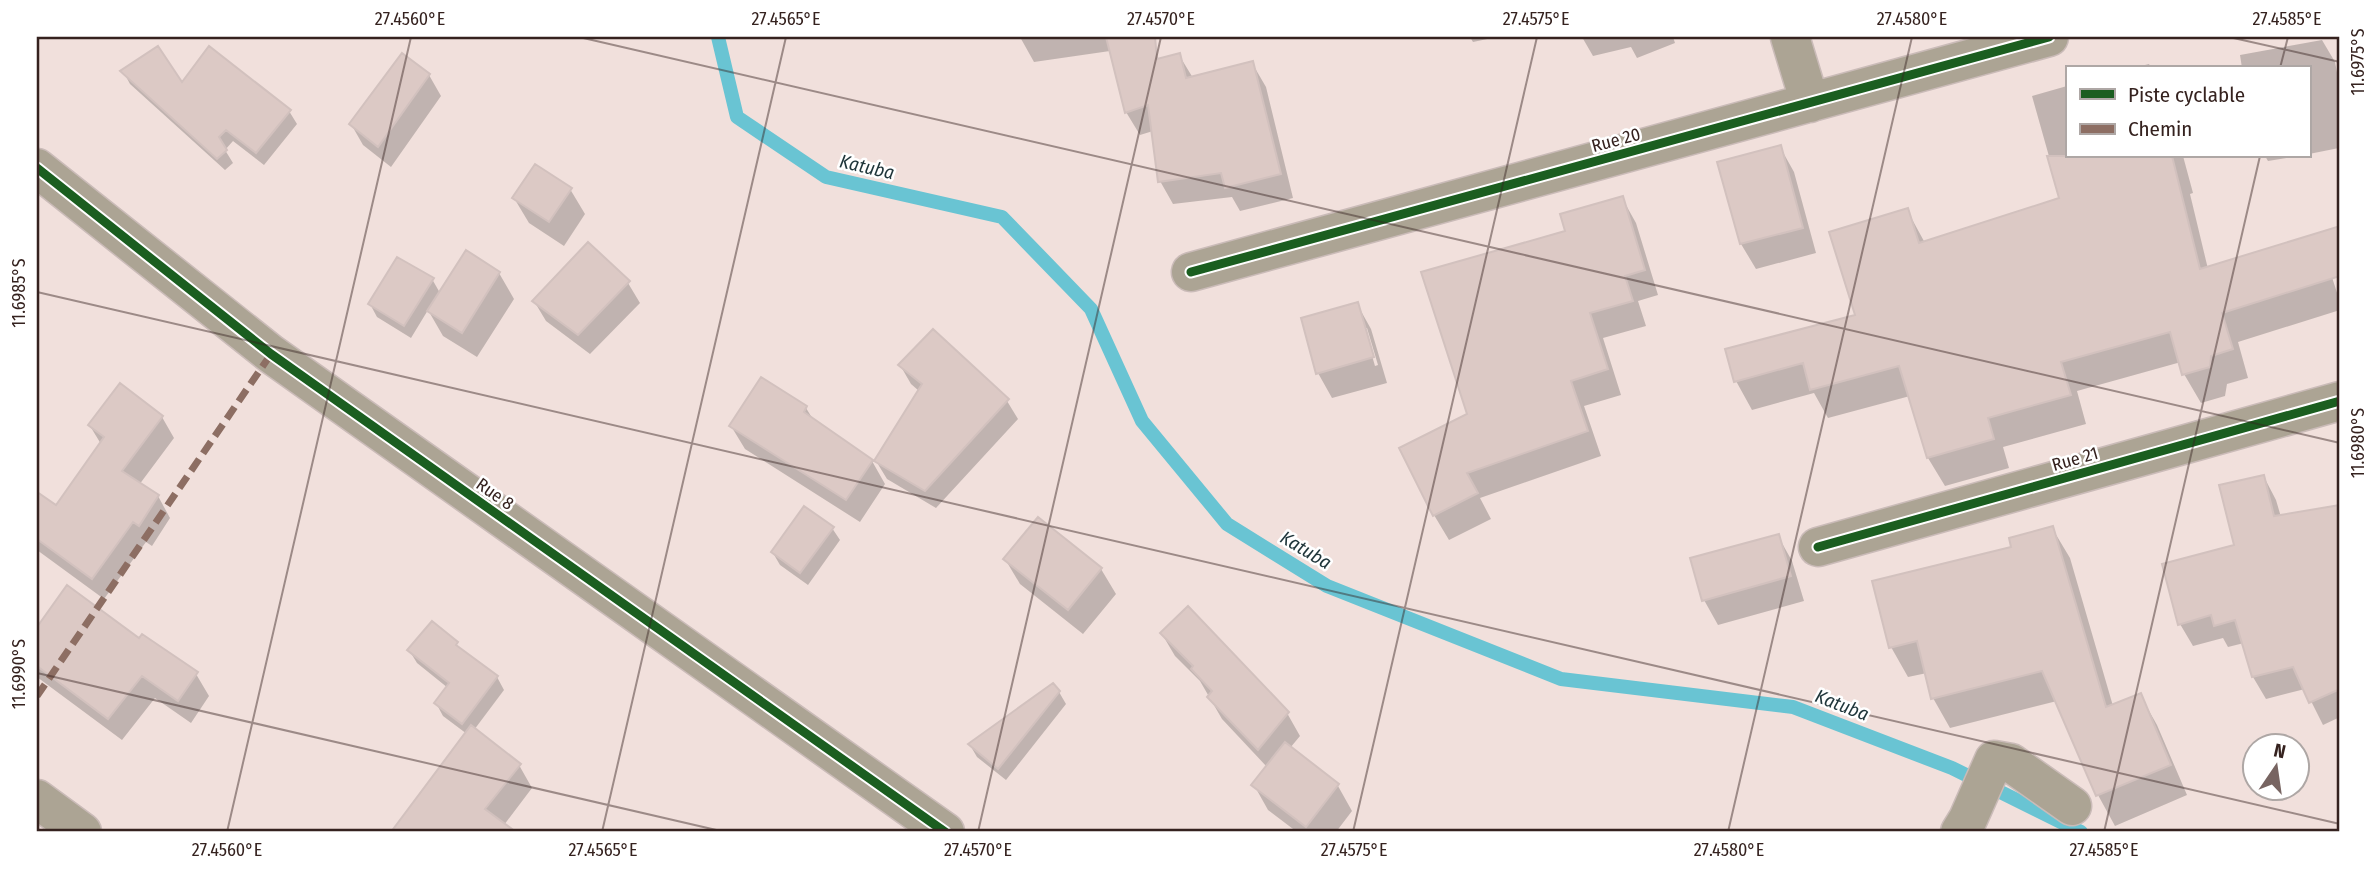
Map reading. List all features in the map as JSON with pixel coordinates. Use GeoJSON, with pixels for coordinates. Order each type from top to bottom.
{"type":"FeatureCollection","features":[{"type":"Feature","properties":{"kind":"street"},"geometry":{"type":"LineString","coordinates":[[1790,37],[1810,103]]}},
{"type":"Feature","properties":{"kind":"street","name":"Rue 20"},"geometry":{"type":"LineString","coordinates":[[1191,272],[2049,37]]}},
{"type":"Feature","properties":{"kind":"street","name":"Rue 8"},"geometry":{"type":"LineString","coordinates":[[37,168],[271,354],[945,832]]}},
{"type":"Feature","properties":{"kind":"street","name":"Rue 21"},"geometry":{"type":"LineString","coordinates":[[1818,547],[2340,401]]}},
{"type":"Feature","properties":{"kind":"street"},"geometry":{"type":"LineString","coordinates":[[1964,826],[1994,760],[2011,763],[2073,806]]}},
{"type":"Feature","properties":{"kind":"street"},"geometry":{"type":"LineString","coordinates":[[37,799],[82,832]]}},
{"type":"Feature","properties":{"kind":"building"},"geometry":{"type":"Polygon","coordinates":[[[1106,37],[1155,37],[1157,59],[1180,53],[1186,78],[1253,61],[1281,174],[1225,188],[1221,173],[1158,182],[1148,105],[1125,113],[1106,37]]]}},
{"type":"Feature","properties":{"kind":"building"},"geometry":{"type":"Polygon","coordinates":[[[158,46],[182,82],[209,46],[291,110],[256,153],[226,130],[219,137],[227,150],[217,159],[120,71],[158,46]]]}},
{"type":"Feature","properties":{"kind":"building"},"geometry":{"type":"Polygon","coordinates":[[[402,53],[430,74],[378,147],[349,124],[402,53]]]}},
{"type":"Feature","properties":{"kind":"building"},"geometry":{"type":"Polygon","coordinates":[[[1781,145],[1803,228],[1740,244],[1717,162],[1781,145]]]}},
{"type":"Feature","properties":{"kind":"building"},"geometry":{"type":"Polygon","coordinates":[[[2047,156],[2172,158],[2200,269],[2340,226],[2340,276],[2222,313],[2233,349],[2211,356],[2210,367],[2182,375],[2170,332],[2061,362],[2071,395],[1988,418],[1994,439],[1927,458],[1899,366],[1810,390],[1803,363],[1734,382],[1725,349],[1855,315],[1829,232],[1908,208],[1919,243],[2059,198],[2047,156]]]}},
{"type":"Feature","properties":{"kind":"building"},"geometry":{"type":"Polygon","coordinates":[[[535,164],[572,188],[549,222],[512,198],[535,164]]]}},
{"type":"Feature","properties":{"kind":"building"},"geometry":{"type":"Polygon","coordinates":[[[1623,196],[1645,270],[1625,276],[1633,301],[1590,313],[1608,369],[1571,381],[1588,431],[1467,473],[1478,493],[1433,516],[1399,448],[1467,414],[1421,272],[1565,231],[1560,214],[1623,196]]]}},
{"type":"Feature","properties":{"kind":"building"},"geometry":{"type":"Polygon","coordinates":[[[588,242],[630,281],[578,335],[532,301],[588,242]]]}},
{"type":"Feature","properties":{"kind":"building"},"geometry":{"type":"Polygon","coordinates":[[[466,250],[500,272],[462,333],[427,311],[466,250]]]}},
{"type":"Feature","properties":{"kind":"building"},"geometry":{"type":"Polygon","coordinates":[[[397,257],[434,278],[404,326],[368,304],[397,257]]]}},
{"type":"Feature","properties":{"kind":"building"},"geometry":{"type":"Polygon","coordinates":[[[1358,302],[1374,357],[1316,374],[1301,318],[1358,302]]]}},
{"type":"Feature","properties":{"kind":"building"},"geometry":{"type":"Polygon","coordinates":[[[933,329],[1009,399],[925,491],[874,461],[922,384],[898,365],[933,329]]]}},
{"type":"Feature","properties":{"kind":"building"},"geometry":{"type":"Polygon","coordinates":[[[761,377],[807,406],[804,412],[873,460],[846,500],[729,426],[761,377]]]}},
{"type":"Feature","properties":{"kind":"building"},"geometry":{"type":"Polygon","coordinates":[[[120,383],[163,416],[122,471],[159,495],[139,526],[133,522],[92,579],[37,539],[37,492],[56,505],[104,437],[88,425],[120,383]]]}},
{"type":"Feature","properties":{"kind":"building"},"geometry":{"type":"Polygon","coordinates":[[[2264,475],[2274,516],[2340,505],[2340,689],[2309,703],[2293,667],[2252,677],[2235,620],[2214,626],[2211,615],[2178,625],[2162,564],[2234,545],[2219,485],[2264,475]]]}},
{"type":"Feature","properties":{"kind":"building"},"geometry":{"type":"Polygon","coordinates":[[[804,506],[834,527],[800,573],[771,552],[804,506]]]}},
{"type":"Feature","properties":{"kind":"building"},"geometry":{"type":"Polygon","coordinates":[[[1038,517],[1102,568],[1068,610],[1003,559],[1038,517]]]}},
{"type":"Feature","properties":{"kind":"building"},"geometry":{"type":"Polygon","coordinates":[[[2053,526],[2106,707],[2141,693],[2171,765],[2096,796],[2042,671],[1931,699],[1917,641],[1889,648],[1872,581],[2011,547],[2009,538],[2053,526]]]}},
{"type":"Feature","properties":{"kind":"building"},"geometry":{"type":"Polygon","coordinates":[[[1779,534],[1791,576],[1702,601],[1690,558],[1779,534]]]}},
{"type":"Feature","properties":{"kind":"building"},"geometry":{"type":"Polygon","coordinates":[[[67,585],[139,638],[142,634],[198,672],[178,701],[142,676],[108,719],[37,666],[37,627],[67,585]]]}},
{"type":"Feature","properties":{"kind":"building"},"geometry":{"type":"Polygon","coordinates":[[[1188,606],[1289,712],[1258,750],[1207,697],[1212,691],[1191,669],[1193,666],[1160,633],[1188,606]]]}},
{"type":"Feature","properties":{"kind":"building"},"geometry":{"type":"Polygon","coordinates":[[[432,621],[458,642],[456,645],[498,676],[462,724],[434,703],[449,683],[407,650],[432,621]]]}},
{"type":"Feature","properties":{"kind":"building"},"geometry":{"type":"Polygon","coordinates":[[[1053,683],[1060,691],[998,769],[968,744],[1053,683]]]}},
{"type":"Feature","properties":{"kind":"building"},"geometry":{"type":"Polygon","coordinates":[[[471,725],[521,764],[485,809],[516,832],[391,832],[471,725]]]}},
{"type":"Feature","properties":{"kind":"building"},"geometry":{"type":"Polygon","coordinates":[[[1285,742],[1339,784],[1306,827],[1251,785],[1285,742]]]}},
{"type":"Feature","properties":{"kind":"waterway","name":"Katuba"},"geometry":{"type":"LineString","coordinates":[[718,37],[737,117],[826,177],[1002,217],[1091,309],[1142,421],[1227,524],[1327,586],[1561,679],[1793,707],[1952,768],[2081,832]]}},
{"type":"Feature","properties":{"kind":"marked path"},"geometry":{"type":"LineString","coordinates":[[37,696],[271,354]]}},
{"type":"Feature","properties":{"kind":"cycle path"},"geometry":{"type":"LineString","coordinates":[[1191,272],[2049,37]]}},
{"type":"Feature","properties":{"kind":"cycle path"},"geometry":{"type":"LineString","coordinates":[[37,168],[271,354],[945,832]]}},
{"type":"Feature","properties":{"kind":"cycle path"},"geometry":{"type":"LineString","coordinates":[[1818,547],[2340,401]]}}]}
